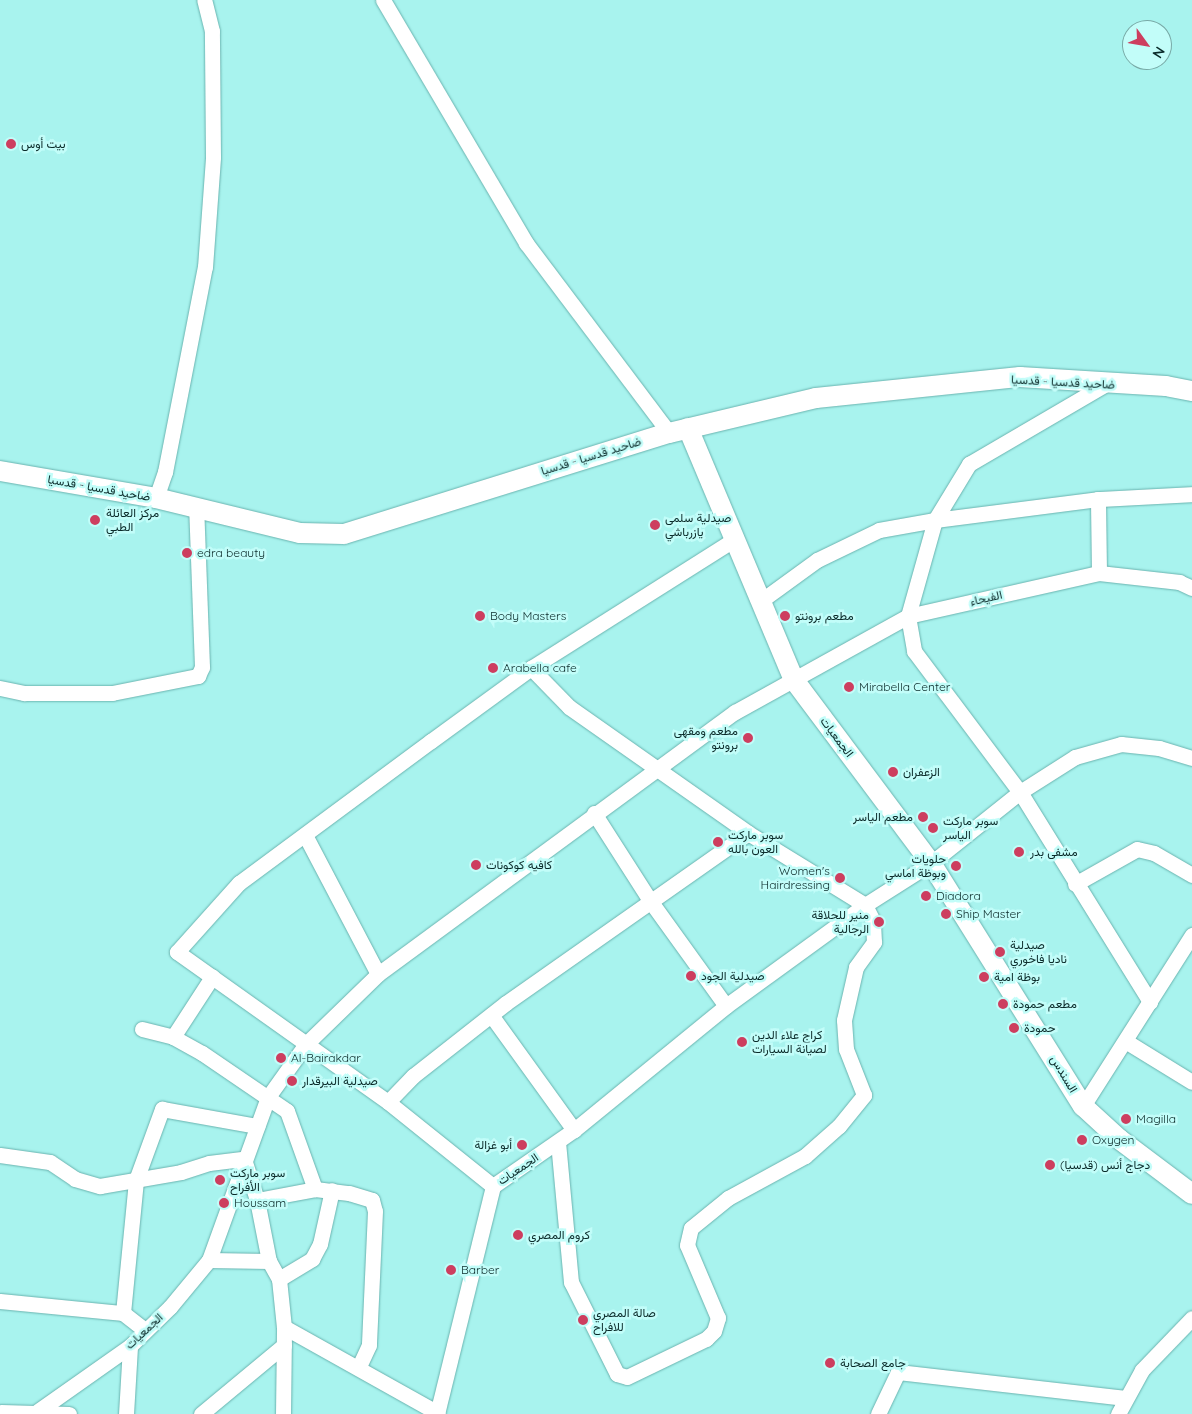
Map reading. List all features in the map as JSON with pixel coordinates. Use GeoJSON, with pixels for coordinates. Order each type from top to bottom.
{"type":"FeatureCollection","features":[{"type":"Feature","properties":{"kind":"main road","name":"ضاحيد قدسيا - قدسيا"},"geometry":{"type":"LineString","coordinates":[[0,471],[156,498],[300,533],[344,534],[678,430],[816,398],[1020,377],[1106,384],[1166,386],[1192,391]]}},
{"type":"Feature","properties":{"kind":"main road","name":"الجمعيات"},"geometry":{"type":"LineString","coordinates":[[678,430],[736,539],[794,680],[931,863]]}},
{"type":"Feature","properties":{"kind":"main road","name":"السندس"},"geometry":{"type":"LineString","coordinates":[[931,863],[1083,1106]]}},
{"type":"Feature","properties":{"kind":"main road"},"geometry":{"type":"LineString","coordinates":[[1083,1106],[1119,1139],[1192,1194]]}},
{"type":"Feature","properties":{"kind":"street"},"geometry":{"type":"LineString","coordinates":[[156,498],[165,472],[205,267],[213,157],[212,31],[204,0]]}},
{"type":"Feature","properties":{"kind":"street"},"geometry":{"type":"LineString","coordinates":[[382,0],[526,243],[678,430]]}},
{"type":"Feature","properties":{"kind":"street"},"geometry":{"type":"LineString","coordinates":[[1106,384],[969,464],[935,520],[908,616],[914,651],[1020,792],[1075,884],[1150,1002]]}},
{"type":"Feature","properties":{"kind":"street"},"geometry":{"type":"LineString","coordinates":[[762,600],[817,560],[879,530],[1010,508],[1098,499],[1192,494]]}},
{"type":"Feature","properties":{"kind":"street"},"geometry":{"type":"LineString","coordinates":[[1098,499],[1099,573]]}},
{"type":"Feature","properties":{"kind":"street"},"geometry":{"type":"LineString","coordinates":[[0,688],[24,694],[112,693],[198,676],[202,668],[196,507]]}},
{"type":"Feature","properties":{"kind":"street"},"geometry":{"type":"LineString","coordinates":[[493,1186],[388,1102],[177,952],[239,883],[531,668],[736,539]]}},
{"type":"Feature","properties":{"kind":"street","name":"الفيحاء"},"geometry":{"type":"LineString","coordinates":[[794,680],[908,616],[1099,573],[1179,582],[1192,588]]}},
{"type":"Feature","properties":{"kind":"street"},"geometry":{"type":"LineString","coordinates":[[531,668],[569,707],[748,833],[865,905],[873,921],[874,942],[856,967],[844,1020],[846,1049],[864,1095],[839,1126],[805,1156],[728,1198],[691,1228],[687,1246],[718,1318],[714,1331],[706,1339],[628,1377],[616,1374],[571,1282],[558,1142]]}},
{"type":"Feature","properties":{"kind":"street"},"geometry":{"type":"LineString","coordinates":[[269,1261],[209,1260],[268,1097],[306,1044],[378,974],[594,813],[735,712],[794,680]]}},
{"type":"Feature","properties":{"kind":"street"},"geometry":{"type":"LineString","coordinates":[[931,863],[1020,792],[1075,757],[1121,744],[1159,748],[1192,758]]}},
{"type":"Feature","properties":{"kind":"street"},"geometry":{"type":"LineString","coordinates":[[594,813],[651,902],[726,1006]]}},
{"type":"Feature","properties":{"kind":"street"},"geometry":{"type":"LineString","coordinates":[[388,1102],[414,1076],[491,1015],[748,833]]}},
{"type":"Feature","properties":{"kind":"street"},"geometry":{"type":"LineString","coordinates":[[305,835],[378,974]]}},
{"type":"Feature","properties":{"kind":"street"},"geometry":{"type":"LineString","coordinates":[[1075,884],[1137,849],[1154,853],[1192,875]]}},
{"type":"Feature","properties":{"kind":"street","name":"الجمعيات"},"geometry":{"type":"LineString","coordinates":[[437,1413],[493,1186],[574,1130],[726,1006],[865,905],[931,863]]}},
{"type":"Feature","properties":{"kind":"street","name":"السندس"},"geometry":{"type":"LineString","coordinates":[[1083,1106],[1126,1042],[1192,934]]}},
{"type":"Feature","properties":{"kind":"street"},"geometry":{"type":"LineString","coordinates":[[173,1037],[212,977]]}},
{"type":"Feature","properties":{"kind":"street"},"geometry":{"type":"LineString","coordinates":[[491,1015],[574,1130]]}},
{"type":"Feature","properties":{"kind":"street"},"geometry":{"type":"LineString","coordinates":[[142,1029],[173,1037],[287,1111],[316,1189]]}},
{"type":"Feature","properties":{"kind":"street"},"geometry":{"type":"LineString","coordinates":[[1126,1042],[1192,1082]]}},
{"type":"Feature","properties":{"kind":"street"},"geometry":{"type":"LineString","coordinates":[[123,1313],[136,1180],[162,1108],[257,1126]]}},
{"type":"Feature","properties":{"kind":"street"},"geometry":{"type":"LineString","coordinates":[[0,1155],[50,1162],[75,1179],[100,1186],[136,1180],[209,1163],[244,1159]]}},
{"type":"Feature","properties":{"kind":"street"},"geometry":{"type":"LineString","coordinates":[[244,1159],[257,1200],[269,1261],[279,1279],[284,1327],[283,1414]]}},
{"type":"Feature","properties":{"kind":"street"},"geometry":{"type":"LineString","coordinates":[[257,1200],[316,1189],[332,1190],[372,1200],[375,1211],[369,1345],[359,1366]]}},
{"type":"Feature","properties":{"kind":"street"},"geometry":{"type":"LineString","coordinates":[[279,1279],[312,1258],[320,1244],[332,1190]]}},
{"type":"Feature","properties":{"kind":"street","name":"الجمعيات"},"geometry":{"type":"LineString","coordinates":[[38,1411],[130,1346],[170,1307],[209,1260]]}},
{"type":"Feature","properties":{"kind":"street"},"geometry":{"type":"LineString","coordinates":[[0,1302],[123,1313],[145,1330]]}},
{"type":"Feature","properties":{"kind":"street"},"geometry":{"type":"LineString","coordinates":[[1118,1414],[1142,1370],[1176,1338],[1192,1318]]}},
{"type":"Feature","properties":{"kind":"street"},"geometry":{"type":"LineString","coordinates":[[284,1327],[359,1366],[437,1413]]}},
{"type":"Feature","properties":{"kind":"street"},"geometry":{"type":"LineString","coordinates":[[200,1414],[284,1345]]}},
{"type":"Feature","properties":{"kind":"street"},"geometry":{"type":"LineString","coordinates":[[126,1414],[130,1346]]}},
{"type":"Feature","properties":{"kind":"street"},"geometry":{"type":"LineString","coordinates":[[878,1414],[898,1372],[1126,1398]]}},
{"type":"Feature","properties":{"kind":"street"},"geometry":{"type":"LineString","coordinates":[[0,1412],[38,1411],[60,1414]]}},
{"type":"Feature","properties":{"kind":"place","name":"بيت أوس"},"geometry":{"type":"Point","coordinates":[11,144]}},
{"type":"Feature","properties":{"kind":"place","name":"مركز العائلة الطبي"},"geometry":{"type":"Point","coordinates":[95,520]}},
{"type":"Feature","properties":{"kind":"place","name":"صيدلية سلمى يازرباشي"},"geometry":{"type":"Point","coordinates":[655,525]}},
{"type":"Feature","properties":{"kind":"place","name":"edra beauty"},"geometry":{"type":"Point","coordinates":[187,553]}},
{"type":"Feature","properties":{"kind":"place","name":"Body Masters"},"geometry":{"type":"Point","coordinates":[480,616]}},
{"type":"Feature","properties":{"kind":"place","name":"مطعم برونتو"},"geometry":{"type":"Point","coordinates":[785,616]}},
{"type":"Feature","properties":{"kind":"place","name":"Arabella cafe"},"geometry":{"type":"Point","coordinates":[493,668]}},
{"type":"Feature","properties":{"kind":"place","name":"Mirabella Center"},"geometry":{"type":"Point","coordinates":[849,687]}},
{"type":"Feature","properties":{"kind":"place","name":"مطعم ومقهى برونتو"},"geometry":{"type":"Point","coordinates":[748,738]}},
{"type":"Feature","properties":{"kind":"place","name":"الزعفران"},"geometry":{"type":"Point","coordinates":[893,772]}},
{"type":"Feature","properties":{"kind":"place","name":"مطعم الياسر"},"geometry":{"type":"Point","coordinates":[923,817]}},
{"type":"Feature","properties":{"kind":"place","name":"سوبر ماركت الياسر"},"geometry":{"type":"Point","coordinates":[933,828]}},
{"type":"Feature","properties":{"kind":"place","name":"سوبر ماركت العون بالله"},"geometry":{"type":"Point","coordinates":[718,842]}},
{"type":"Feature","properties":{"kind":"place","name":"مشفى بدر"},"geometry":{"type":"Point","coordinates":[1019,852]}},
{"type":"Feature","properties":{"kind":"place","name":"كافيه كوكونات"},"geometry":{"type":"Point","coordinates":[476,865]}},
{"type":"Feature","properties":{"kind":"place","name":"حلويات وبوظة اماسي"},"geometry":{"type":"Point","coordinates":[956,866]}},
{"type":"Feature","properties":{"kind":"place","name":"Women's Hairdressing"},"geometry":{"type":"Point","coordinates":[840,878]}},
{"type":"Feature","properties":{"kind":"place","name":"Diadora"},"geometry":{"type":"Point","coordinates":[926,896]}},
{"type":"Feature","properties":{"kind":"place","name":"Ship Master"},"geometry":{"type":"Point","coordinates":[946,914]}},
{"type":"Feature","properties":{"kind":"place","name":"منير للحلاقة الرجالية"},"geometry":{"type":"Point","coordinates":[879,922]}},
{"type":"Feature","properties":{"kind":"place","name":"صيدلية ناديا فاخوري"},"geometry":{"type":"Point","coordinates":[1000,952]}},
{"type":"Feature","properties":{"kind":"place","name":"صيدلية الجود"},"geometry":{"type":"Point","coordinates":[691,976]}},
{"type":"Feature","properties":{"kind":"place","name":"بوظة امية"},"geometry":{"type":"Point","coordinates":[984,977]}},
{"type":"Feature","properties":{"kind":"place","name":"مطعم حمودة"},"geometry":{"type":"Point","coordinates":[1003,1004]}},
{"type":"Feature","properties":{"kind":"place","name":"حمودة"},"geometry":{"type":"Point","coordinates":[1014,1028]}},
{"type":"Feature","properties":{"kind":"place","name":"كراج علاء الدين لصيانة السيارات"},"geometry":{"type":"Point","coordinates":[742,1042]}},
{"type":"Feature","properties":{"kind":"place","name":"Al-Bairakdar"},"geometry":{"type":"Point","coordinates":[281,1058]}},
{"type":"Feature","properties":{"kind":"place","name":"صيدلية البيرقدار"},"geometry":{"type":"Point","coordinates":[292,1081]}},
{"type":"Feature","properties":{"kind":"place","name":"Magilla"},"geometry":{"type":"Point","coordinates":[1126,1119]}},
{"type":"Feature","properties":{"kind":"place","name":"Oxygen"},"geometry":{"type":"Point","coordinates":[1082,1140]}},
{"type":"Feature","properties":{"kind":"place","name":"أبو غزالة"},"geometry":{"type":"Point","coordinates":[522,1145]}},
{"type":"Feature","properties":{"kind":"place","name":"دجاج أنس (قدسيا)"},"geometry":{"type":"Point","coordinates":[1050,1165]}},
{"type":"Feature","properties":{"kind":"place","name":"سوبر ماركت الأفراح"},"geometry":{"type":"Point","coordinates":[220,1180]}},
{"type":"Feature","properties":{"kind":"place","name":"Houssam"},"geometry":{"type":"Point","coordinates":[224,1203]}},
{"type":"Feature","properties":{"kind":"place","name":"كروم المصري"},"geometry":{"type":"Point","coordinates":[518,1235]}},
{"type":"Feature","properties":{"kind":"place","name":"Barber"},"geometry":{"type":"Point","coordinates":[451,1270]}},
{"type":"Feature","properties":{"kind":"place","name":"صالة المصري للافراح"},"geometry":{"type":"Point","coordinates":[583,1320]}},
{"type":"Feature","properties":{"kind":"place","name":"جامع الصحابة"},"geometry":{"type":"Point","coordinates":[830,1363]}}]}
